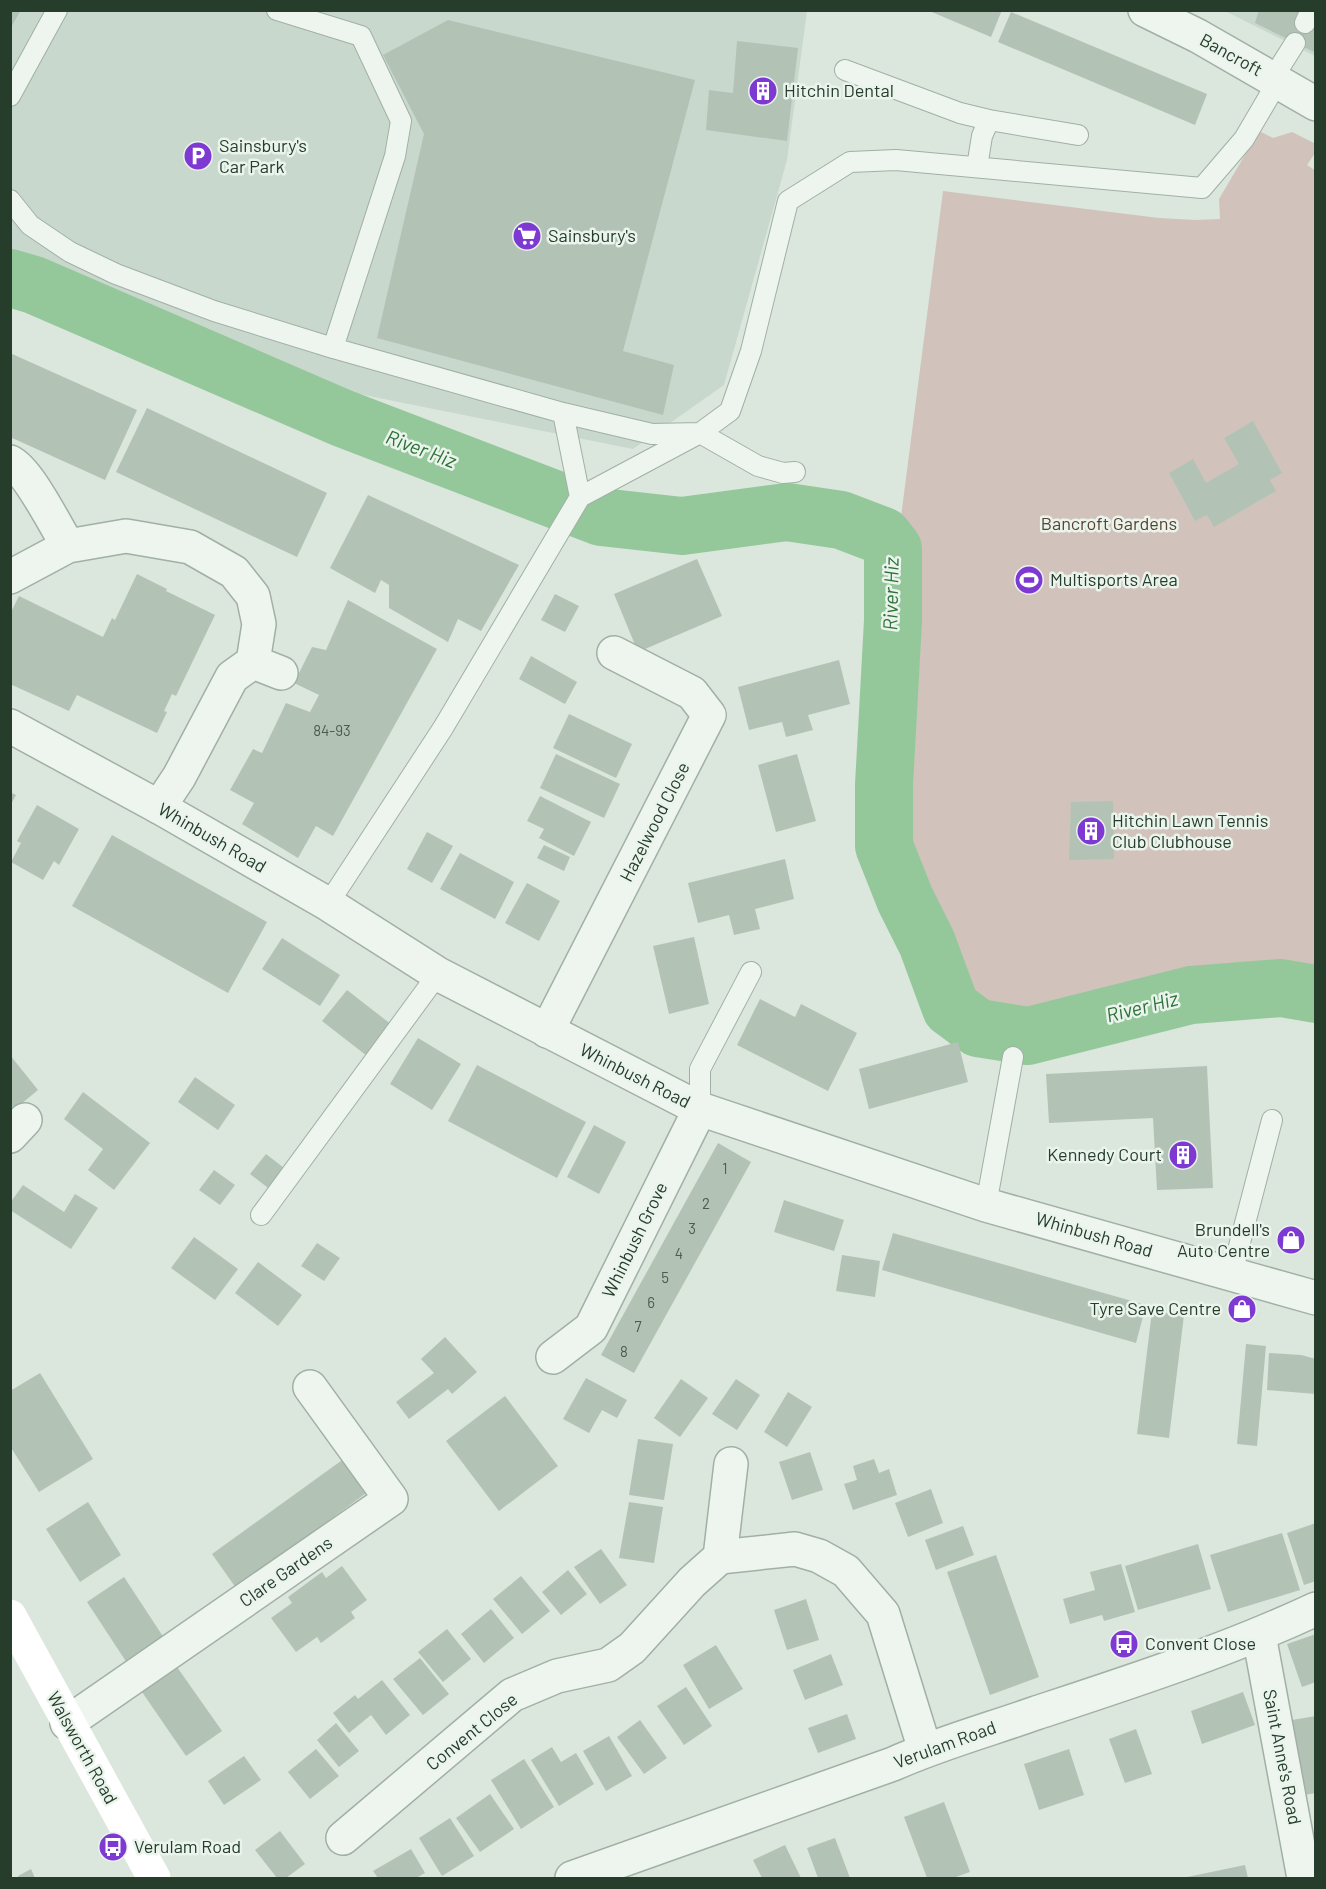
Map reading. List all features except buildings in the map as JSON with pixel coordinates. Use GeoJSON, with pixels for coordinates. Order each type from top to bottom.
{"type":"FeatureCollection","features":[{"type":"Feature","properties":{"kind":"main road","name":"Walsworth Road"},"geometry":{"type":"LineString","coordinates":[[10,1616],[20,1658],[67,1723],[154,1878]]}},
{"type":"Feature","properties":{"kind":"street","name":"Bancroft"},"geometry":{"type":"LineString","coordinates":[[1145,10],[1198,36],[1316,104]]}},
{"type":"Feature","properties":{"kind":"street"},"geometry":{"type":"LineString","coordinates":[[10,462],[17,465],[37,493],[68,546]]}},
{"type":"Feature","properties":{"kind":"street"},"geometry":{"type":"LineString","coordinates":[[10,577],[68,546],[126,536],[190,547],[234,572],[253,596],[267,667],[232,677],[179,777],[159,807]]}},
{"type":"Feature","properties":{"kind":"street","name":"Hazelwood Close"},"geometry":{"type":"LineString","coordinates":[[547,1031],[709,715],[692,693],[614,653]]}},
{"type":"Feature","properties":{"kind":"street","name":"Whinbush Road"},"geometry":{"type":"LineString","coordinates":[[10,726],[159,807],[328,904],[438,974],[700,1109],[986,1205],[1316,1298]]}},
{"type":"Feature","properties":{"kind":"street","name":"Whinbush Grove"},"geometry":{"type":"LineString","coordinates":[[552,1358],[591,1328],[700,1109]]}},
{"type":"Feature","properties":{"kind":"street","name":"Clare Gardens"},"geometry":{"type":"LineString","coordinates":[[67,1723],[391,1499],[310,1387]]}},
{"type":"Feature","properties":{"kind":"street"},"geometry":{"type":"LineString","coordinates":[[731,1464],[720,1557],[795,1549],[819,1556],[846,1571],[883,1614],[925,1750]]}},
{"type":"Feature","properties":{"kind":"street","name":"Convent Close"},"geometry":{"type":"LineString","coordinates":[[344,1838],[512,1695],[557,1676],[608,1665],[632,1648],[692,1582],[720,1557]]}},
{"type":"Feature","properties":{"kind":"street","name":"Verulam Road"},"geometry":{"type":"LineString","coordinates":[[572,1878],[893,1764],[925,1750],[1259,1635],[1316,1609]]}},
{"type":"Feature","properties":{"kind":"street","name":"Saint Anne's Road"},"geometry":{"type":"LineString","coordinates":[[1259,1635],[1304,1878]]}},
{"type":"Feature","properties":{"kind":"lane"},"geometry":{"type":"LineString","coordinates":[[10,96],[57,10]]}},
{"type":"Feature","properties":{"kind":"lane"},"geometry":{"type":"LineString","coordinates":[[277,10],[361,36],[401,121],[395,156],[333,348]]}},
{"type":"Feature","properties":{"kind":"lane"},"geometry":{"type":"LineString","coordinates":[[328,904],[443,728],[580,497],[700,433],[730,411],[751,351],[788,201],[850,162],[896,160],[1202,188],[1244,139],[1295,43]]}},
{"type":"Feature","properties":{"kind":"lane"},"geometry":{"type":"LineString","coordinates":[[845,70],[960,113],[1078,135]]}},
{"type":"Feature","properties":{"kind":"lane"},"geometry":{"type":"LineString","coordinates":[[977,167],[982,136],[989,120]]}},
{"type":"Feature","properties":{"kind":"lane"},"geometry":{"type":"LineString","coordinates":[[10,200],[30,225],[70,252],[116,274],[214,311],[333,348],[563,413],[652,434],[700,433],[758,466],[783,473],[795,472]]}},
{"type":"Feature","properties":{"kind":"lane"},"geometry":{"type":"LineString","coordinates":[[563,413],[580,497]]}},
{"type":"Feature","properties":{"kind":"lane"},"geometry":{"type":"LineString","coordinates":[[700,1109],[700,1069],[751,972]]}},
{"type":"Feature","properties":{"kind":"lane"},"geometry":{"type":"LineString","coordinates":[[261,1215],[438,974]]}},
{"type":"Feature","properties":{"kind":"lane"},"geometry":{"type":"LineString","coordinates":[[986,1205],[1013,1057]]}},
{"type":"Feature","properties":{"kind":"lane"},"geometry":{"type":"LineString","coordinates":[[1232,1273],[1272,1120]]}},
{"type":"Feature","properties":{"kind":"shaded area"},"geometry":{"type":"Polygon","coordinates":[[[11,11],[807,11],[787,160],[724,385],[633,449],[294,381],[11,256],[11,11]]]}},
{"type":"Feature","properties":{"kind":"shaded area"},"geometry":{"type":"Polygon","coordinates":[[[1225,11],[1315,11],[1315,56],[1225,11]]]}},
{"type":"Feature","properties":{"kind":"green space","name":"Bancroft Gardens"},"geometry":{"type":"Polygon","coordinates":[[[1259,131],[1273,138],[1292,132],[1316,144],[1315,153],[1307,165],[1316,171],[1315,979],[1274,971],[1187,980],[1035,1029],[966,1004],[950,937],[924,892],[907,852],[911,686],[901,517],[943,191],[1159,218],[1220,219],[1219,199],[1259,131]]]}},
{"type":"Feature","properties":{"kind":"waterway","name":"River Hiz"},"geometry":{"type":"LineString","coordinates":[[10,278],[34,285],[342,418],[601,517],[682,526],[787,512],[841,520],[883,536],[893,549],[893,621],[884,785],[884,846],[905,899],[927,943],[951,1008],[978,1028],[1028,1036],[1191,995],[1281,988],[1316,994]]}},
{"type":"Feature","properties":{"kind":"place","name":"Hitchin Dental"},"geometry":{"type":"Point","coordinates":[763,91]}},
{"type":"Feature","properties":{"kind":"place","name":"Sainsbury's Car Park"},"geometry":{"type":"Point","coordinates":[198,156]}},
{"type":"Feature","properties":{"kind":"place","name":"Sainsbury's"},"geometry":{"type":"Point","coordinates":[527,236]}},
{"type":"Feature","properties":{"kind":"place","name":"Multisports Area"},"geometry":{"type":"Point","coordinates":[1029,580]}},
{"type":"Feature","properties":{"kind":"place","name":"Hitchin Lawn Tennis Club Clubhouse"},"geometry":{"type":"Point","coordinates":[1091,831]}},
{"type":"Feature","properties":{"kind":"place","name":"Kennedy Court"},"geometry":{"type":"Point","coordinates":[1183,1155]}},
{"type":"Feature","properties":{"kind":"place","name":"Brundell's Auto Centre"},"geometry":{"type":"Point","coordinates":[1291,1240]}},
{"type":"Feature","properties":{"kind":"place","name":"Tyre Save Centre"},"geometry":{"type":"Point","coordinates":[1242,1309]}},
{"type":"Feature","properties":{"kind":"place","name":"Convent Close"},"geometry":{"type":"Point","coordinates":[1124,1644]}},
{"type":"Feature","properties":{"kind":"place","name":"Verulam Road"},"geometry":{"type":"Point","coordinates":[113,1847]}}]}
